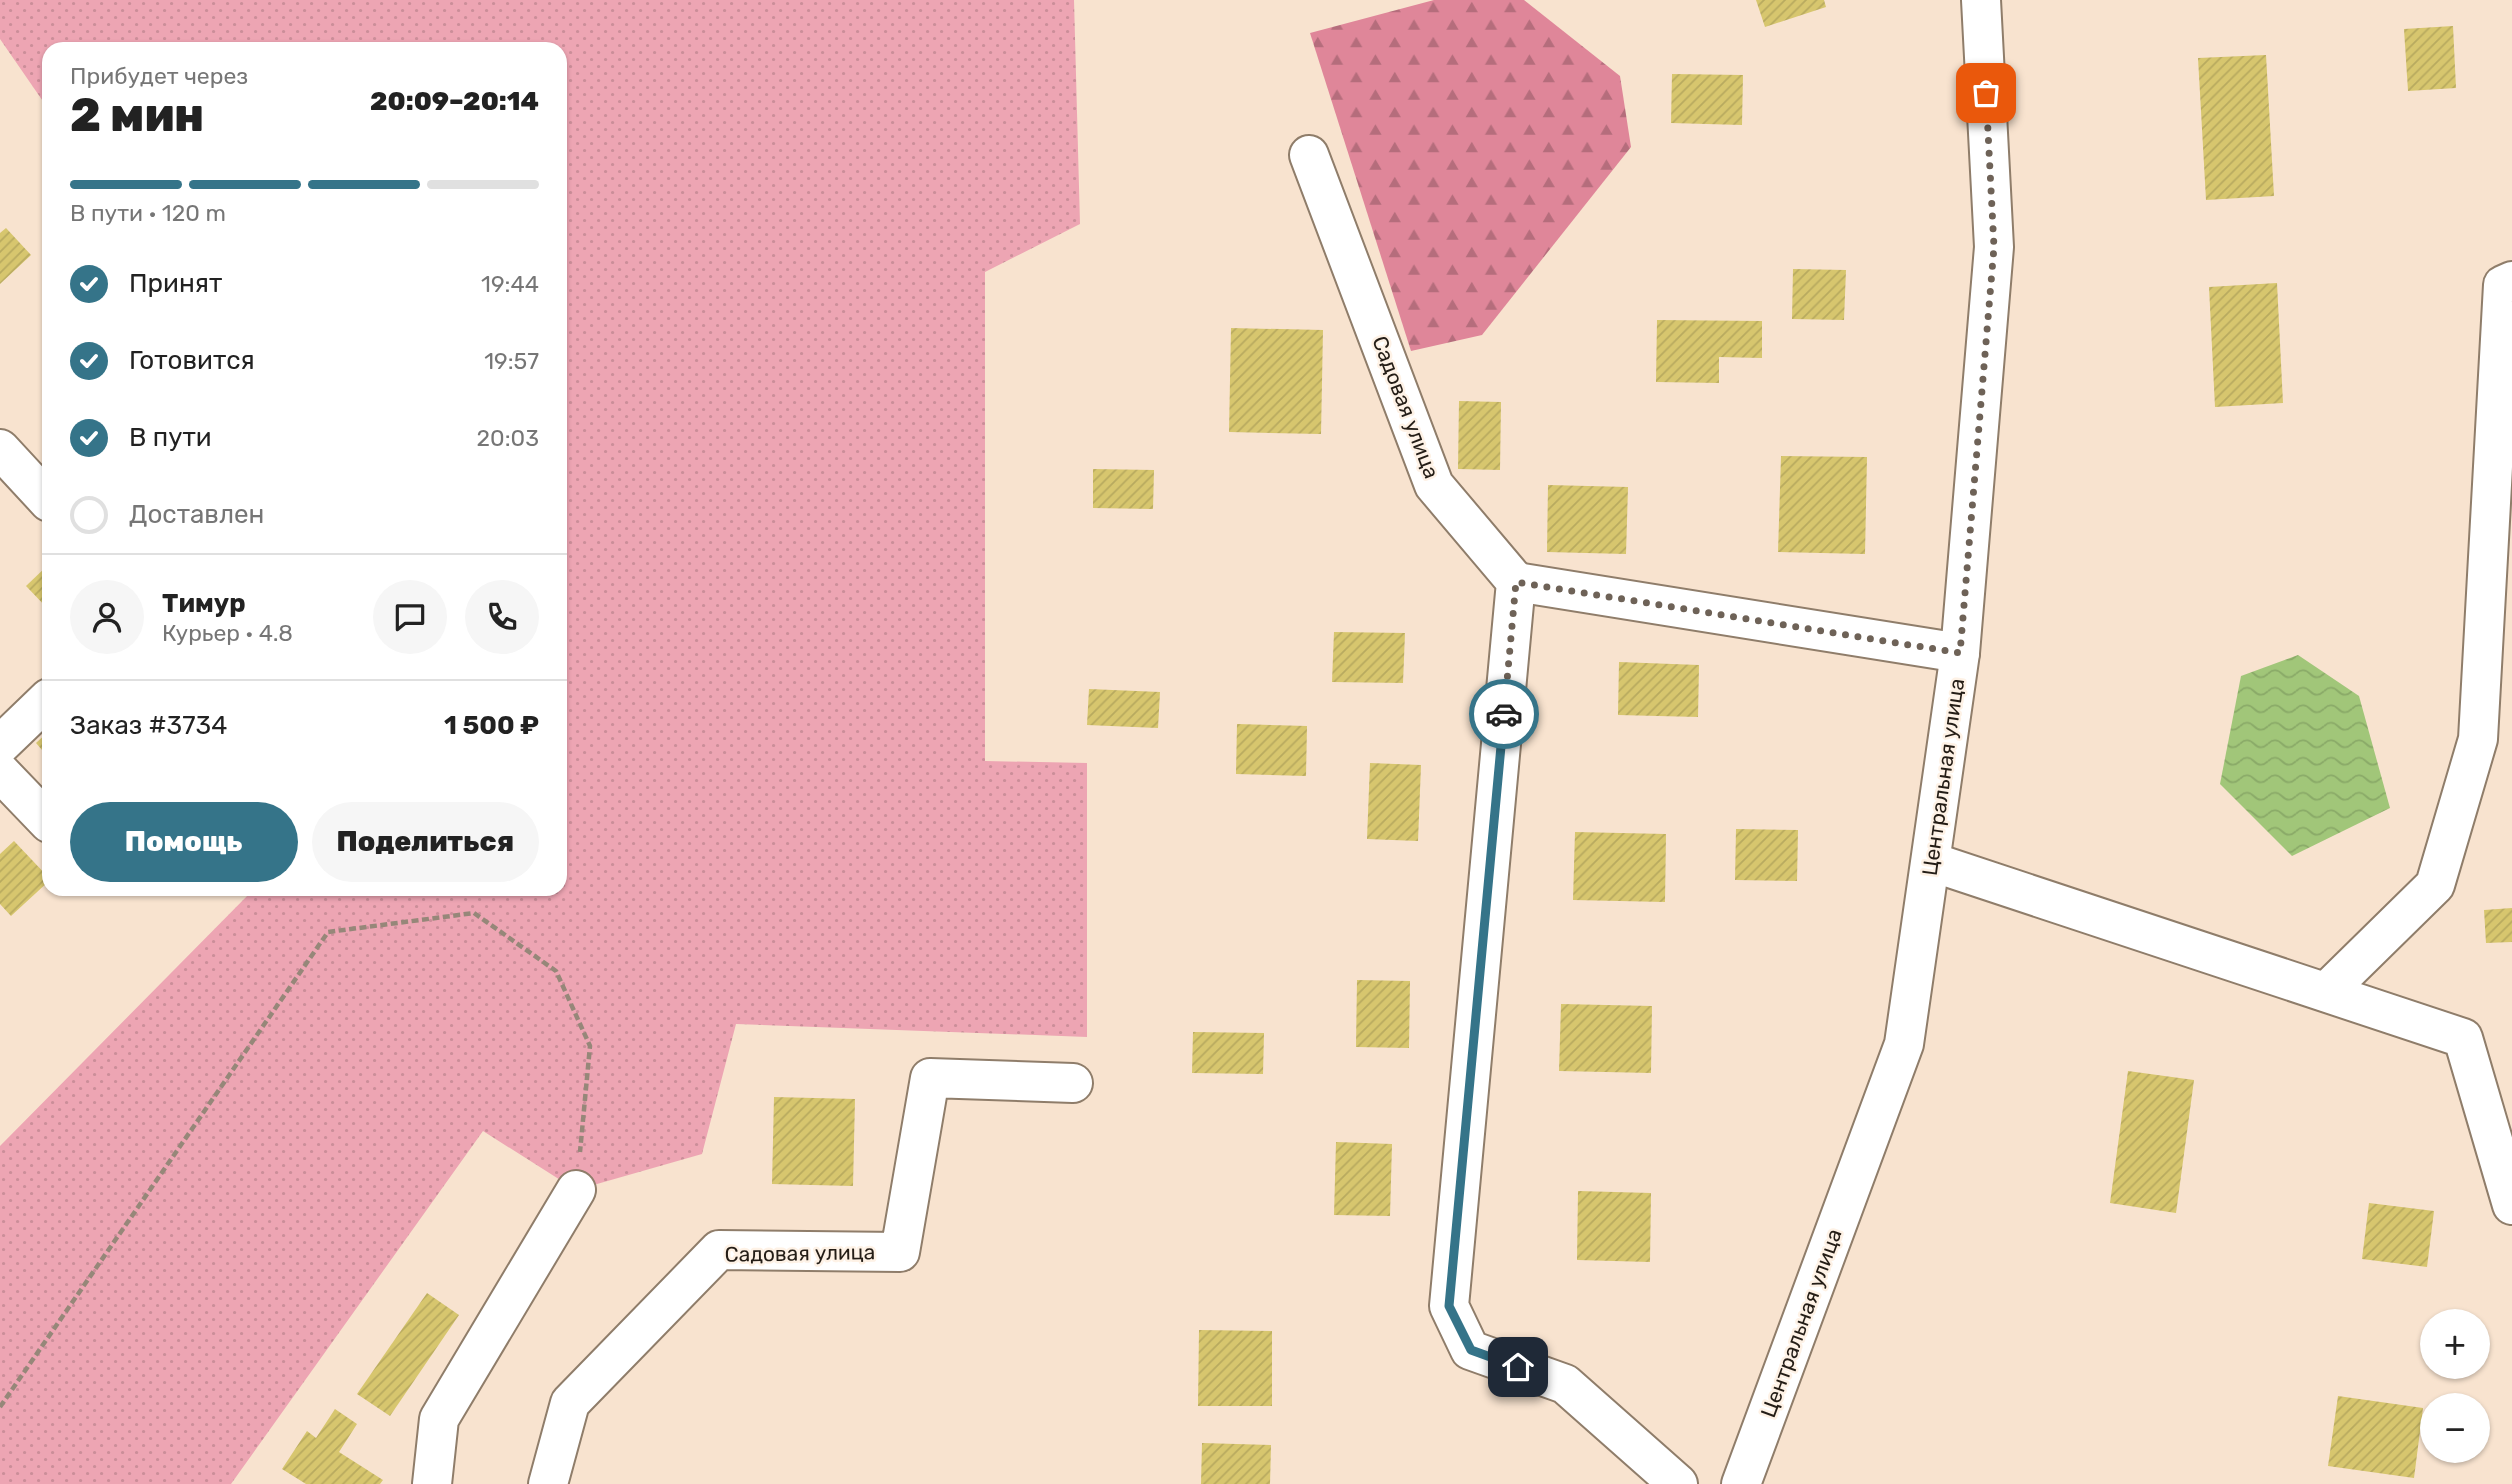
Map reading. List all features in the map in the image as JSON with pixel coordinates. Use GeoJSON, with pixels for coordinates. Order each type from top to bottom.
{"type":"FeatureCollection","features":[{"type":"Feature","properties":{"kind":"street","name":"Центральная улица"},"geometry":{"type":"LineString","coordinates":[[1741,1484],[1904,1044],[1960,653],[1994,247],[1980,0]]}},
{"type":"Feature","properties":{"kind":"street","name":"Садовая улица"},"geometry":{"type":"LineString","coordinates":[[1309,155],[1434,485],[1516,582]]}},
{"type":"Feature","properties":{"kind":"street"},"geometry":{"type":"LineString","coordinates":[[2326,992],[2434,885],[2478,739],[2503,285],[2512,281]]}},
{"type":"Feature","properties":{"kind":"street"},"geometry":{"type":"LineString","coordinates":[[0,449],[42,494]]}},
{"type":"Feature","properties":{"kind":"street"},"geometry":{"type":"LineString","coordinates":[[1678,1484],[1565,1384],[1471,1350],[1449,1306],[1516,582],[1960,653]]}},
{"type":"Feature","properties":{"kind":"street"},"geometry":{"type":"LineString","coordinates":[[0,745],[42,705]]}},
{"type":"Feature","properties":{"kind":"street"},"geometry":{"type":"LineString","coordinates":[[0,772],[42,816]]}},
{"type":"Feature","properties":{"kind":"street"},"geometry":{"type":"LineString","coordinates":[[1932,862],[2463,1038],[2512,1205]]}},
{"type":"Feature","properties":{"kind":"street","name":"Садовая улица"},"geometry":{"type":"LineString","coordinates":[[548,1484],[570,1403],[719,1250],[900,1252],[930,1078],[1073,1083]]}},
{"type":"Feature","properties":{"kind":"street"},"geometry":{"type":"LineString","coordinates":[[432,1484],[439,1419],[576,1190]]}},
{"type":"Feature","properties":{"kind":"path"},"geometry":{"type":"LineString","coordinates":[[0,1407],[328,932],[474,913],[556,971],[590,1046],[576,1190]]}},
{"type":"Feature","properties":{"kind":"shaded area"},"geometry":{"type":"Polygon","coordinates":[[[0,0],[1074,0],[1080,224],[985,272],[985,761],[1087,763],[1087,1037],[736,1024],[702,1154],[576,1190],[483,1131],[231,1484],[0,1484],[0,1146],[247,896],[567,896],[567,42],[42,42],[42,100],[0,39],[0,0]]]}},
{"type":"Feature","properties":{"kind":"green space"},"geometry":{"type":"Polygon","coordinates":[[[1434,0],[1524,0],[1620,76],[1631,147],[1482,335],[1411,351],[1310,33],[1434,0]]]}},
{"type":"Feature","properties":{"kind":"water"},"geometry":{"type":"Polygon","coordinates":[[[2298,655],[2359,696],[2390,808],[2292,856],[2220,784],[2241,676],[2298,655]]]}},
{"type":"Feature","properties":{"kind":"building"},"geometry":{"type":"Polygon","coordinates":[[[1756,0],[1824,0],[1826,7],[1765,27],[1756,0]]]}},
{"type":"Feature","properties":{"kind":"building"},"geometry":{"type":"Polygon","coordinates":[[[2453,26],[2456,88],[2408,91],[2404,29],[2453,26]]]}},
{"type":"Feature","properties":{"kind":"building"},"geometry":{"type":"Polygon","coordinates":[[[2266,55],[2274,196],[2206,200],[2198,58],[2266,55]]]}},
{"type":"Feature","properties":{"kind":"building"},"geometry":{"type":"Polygon","coordinates":[[[1672,74],[1743,75],[1742,125],[1671,123],[1672,74]]]}},
{"type":"Feature","properties":{"kind":"building"},"geometry":{"type":"Polygon","coordinates":[[[6,228],[31,255],[0,284],[0,233],[6,228]]]}},
{"type":"Feature","properties":{"kind":"building"},"geometry":{"type":"Polygon","coordinates":[[[1793,269],[1846,270],[1844,320],[1792,319],[1793,269]]]}},
{"type":"Feature","properties":{"kind":"building"},"geometry":{"type":"Polygon","coordinates":[[[2277,283],[2283,403],[2215,407],[2209,287],[2277,283]]]}},
{"type":"Feature","properties":{"kind":"building"},"geometry":{"type":"Polygon","coordinates":[[[1657,320],[1762,321],[1762,358],[1719,357],[1719,383],[1656,382],[1657,320]]]}},
{"type":"Feature","properties":{"kind":"building"},"geometry":{"type":"Polygon","coordinates":[[[1231,328],[1323,330],[1321,434],[1229,432],[1231,328]]]}},
{"type":"Feature","properties":{"kind":"building"},"geometry":{"type":"Polygon","coordinates":[[[1459,401],[1501,402],[1500,470],[1458,469],[1459,401]]]}},
{"type":"Feature","properties":{"kind":"building"},"geometry":{"type":"Polygon","coordinates":[[[1781,456],[1867,457],[1865,554],[1778,552],[1781,456]]]}},
{"type":"Feature","properties":{"kind":"building"},"geometry":{"type":"Polygon","coordinates":[[[1093,469],[1154,470],[1153,509],[1093,508],[1093,469]]]}},
{"type":"Feature","properties":{"kind":"building"},"geometry":{"type":"Polygon","coordinates":[[[1548,485],[1628,487],[1626,554],[1547,552],[1548,485]]]}},
{"type":"Feature","properties":{"kind":"building"},"geometry":{"type":"Polygon","coordinates":[[[42,571],[42,603],[26,586],[42,571]]]}},
{"type":"Feature","properties":{"kind":"building"},"geometry":{"type":"Polygon","coordinates":[[[1334,632],[1405,633],[1403,683],[1332,682],[1334,632]]]}},
{"type":"Feature","properties":{"kind":"building"},"geometry":{"type":"Polygon","coordinates":[[[1619,662],[1699,665],[1698,717],[1618,715],[1619,662]]]}},
{"type":"Feature","properties":{"kind":"building"},"geometry":{"type":"Polygon","coordinates":[[[1089,689],[1160,692],[1158,728],[1087,725],[1089,689]]]}},
{"type":"Feature","properties":{"kind":"building"},"geometry":{"type":"Polygon","coordinates":[[[1237,724],[1307,726],[1306,776],[1236,774],[1237,724]]]}},
{"type":"Feature","properties":{"kind":"building"},"geometry":{"type":"Polygon","coordinates":[[[42,737],[42,750],[36,743],[42,737]]]}},
{"type":"Feature","properties":{"kind":"building"},"geometry":{"type":"Polygon","coordinates":[[[1370,763],[1421,765],[1418,841],[1367,839],[1370,763]]]}},
{"type":"Feature","properties":{"kind":"building"},"geometry":{"type":"Polygon","coordinates":[[[1736,829],[1798,830],[1797,881],[1735,880],[1736,829]]]}},
{"type":"Feature","properties":{"kind":"building"},"geometry":{"type":"Polygon","coordinates":[[[1575,832],[1666,834],[1665,902],[1573,900],[1575,832]]]}},
{"type":"Feature","properties":{"kind":"building"},"geometry":{"type":"Polygon","coordinates":[[[14,841],[42,871],[42,887],[11,916],[0,904],[0,854],[14,841]]]}},
{"type":"Feature","properties":{"kind":"building"},"geometry":{"type":"Polygon","coordinates":[[[2512,908],[2512,942],[2486,943],[2484,910],[2512,908]]]}},
{"type":"Feature","properties":{"kind":"building"},"geometry":{"type":"Polygon","coordinates":[[[1357,980],[1410,981],[1409,1048],[1356,1047],[1357,980]]]}},
{"type":"Feature","properties":{"kind":"building"},"geometry":{"type":"Polygon","coordinates":[[[1561,1004],[1652,1006],[1651,1073],[1559,1071],[1561,1004]]]}},
{"type":"Feature","properties":{"kind":"building"},"geometry":{"type":"Polygon","coordinates":[[[1193,1032],[1264,1033],[1263,1074],[1192,1073],[1193,1032]]]}},
{"type":"Feature","properties":{"kind":"building"},"geometry":{"type":"Polygon","coordinates":[[[2128,1071],[2194,1080],[2176,1213],[2110,1203],[2128,1071]]]}},
{"type":"Feature","properties":{"kind":"building"},"geometry":{"type":"Polygon","coordinates":[[[774,1097],[855,1099],[853,1186],[772,1184],[774,1097]]]}},
{"type":"Feature","properties":{"kind":"building"},"geometry":{"type":"Polygon","coordinates":[[[1336,1142],[1392,1144],[1390,1216],[1334,1215],[1336,1142]]]}},
{"type":"Feature","properties":{"kind":"building"},"geometry":{"type":"Polygon","coordinates":[[[1578,1191],[1651,1193],[1650,1262],[1577,1260],[1578,1191]]]}},
{"type":"Feature","properties":{"kind":"building"},"geometry":{"type":"Polygon","coordinates":[[[2369,1203],[2434,1211],[2427,1267],[2362,1259],[2369,1203]]]}},
{"type":"Feature","properties":{"kind":"building"},"geometry":{"type":"Polygon","coordinates":[[[427,1293],[459,1315],[390,1416],[357,1394],[427,1293]]]}},
{"type":"Feature","properties":{"kind":"building"},"geometry":{"type":"Polygon","coordinates":[[[1199,1330],[1272,1331],[1272,1406],[1198,1406],[1199,1330]]]}},
{"type":"Feature","properties":{"kind":"building"},"geometry":{"type":"Polygon","coordinates":[[[2338,1396],[2420,1408],[2414,1478],[2328,1466],[2338,1396]]]}},
{"type":"Feature","properties":{"kind":"building"},"geometry":{"type":"Polygon","coordinates":[[[335,1409],[357,1424],[339,1452],[383,1480],[380,1484],[306,1484],[282,1469],[307,1431],[316,1438],[335,1409]]]}},
{"type":"Feature","properties":{"kind":"building"},"geometry":{"type":"Polygon","coordinates":[[[1202,1443],[1271,1445],[1270,1484],[1201,1484],[1202,1443]]]}},
{"type":"Feature","properties":{"kind":"way so far"},"geometry":{"type":"LineString","coordinates":[[1504,714],[1516,582],[1960,653],[1994,247],[1986,93]]}},
{"type":"Feature","properties":{"kind":"route"},"geometry":{"type":"LineString","coordinates":[[1504,714],[1449,1306],[1471,1350],[1518,1367]]}}]}
